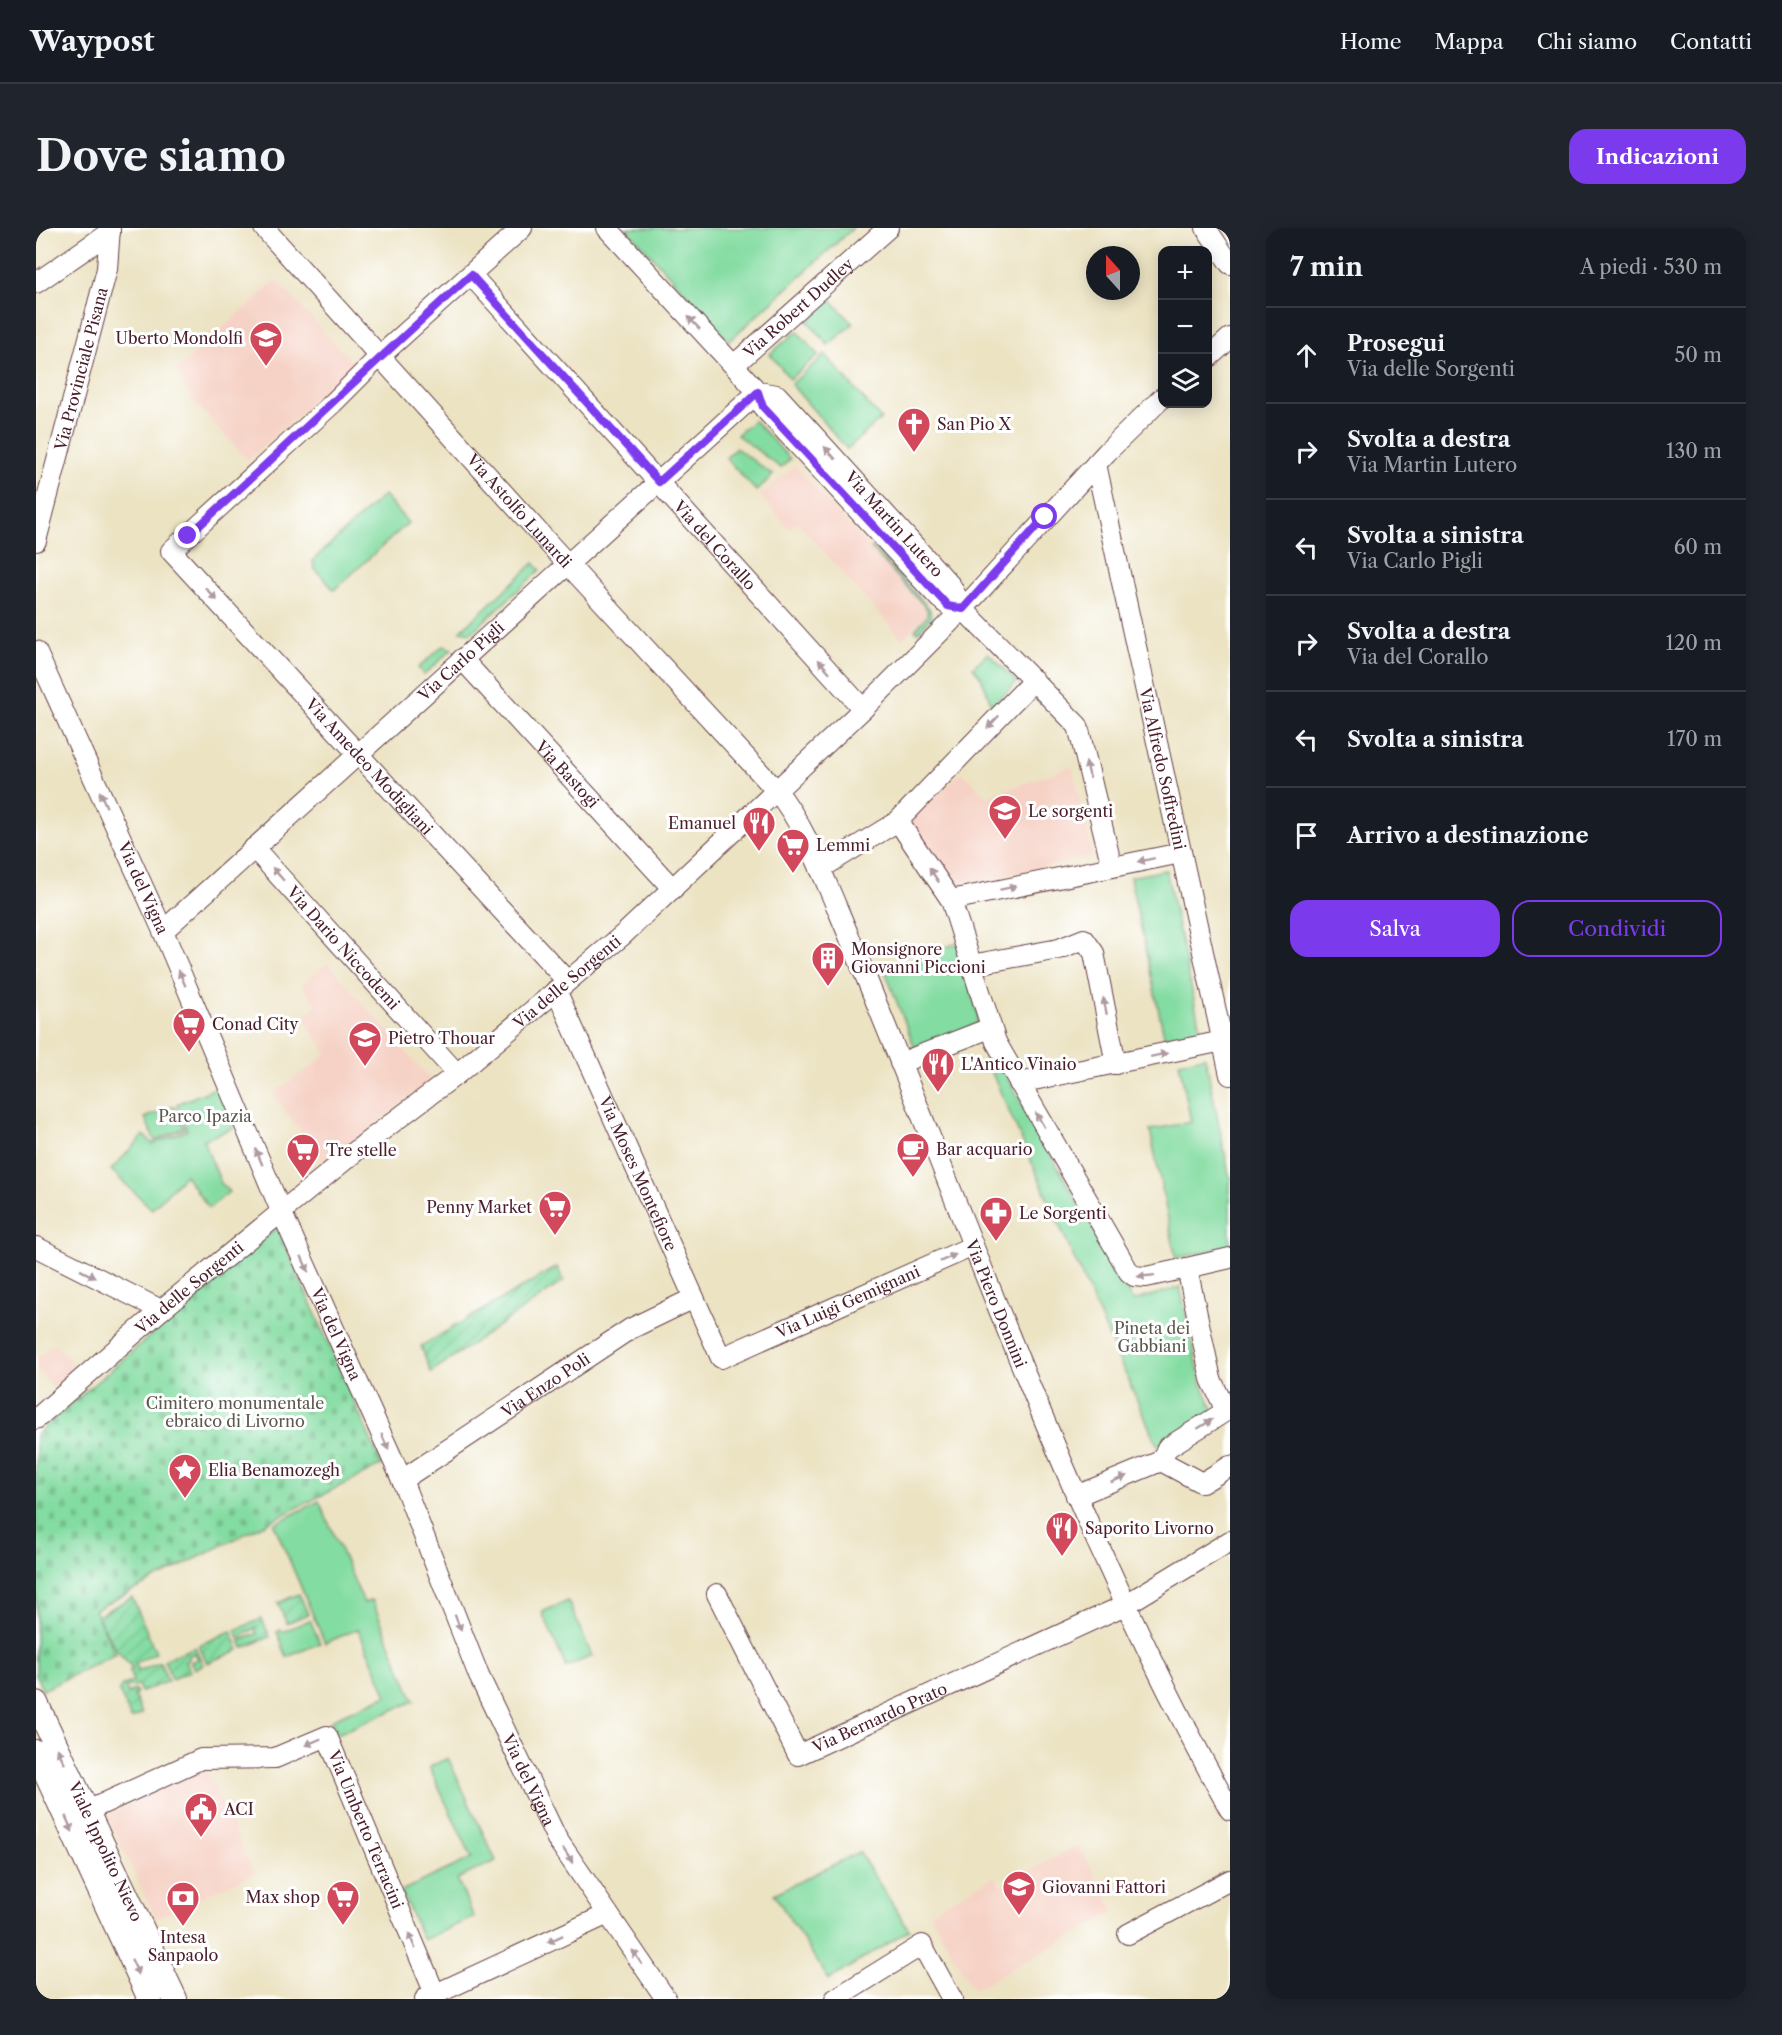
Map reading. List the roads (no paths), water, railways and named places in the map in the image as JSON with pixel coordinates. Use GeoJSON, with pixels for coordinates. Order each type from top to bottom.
{"type":"FeatureCollection","features":[{"type":"Feature","properties":{"kind":"main road","name":"Viale Ippolito Nievo"},"geometry":{"type":"LineString","coordinates":[[36,1702],[175,1999]]}},
{"type":"Feature","properties":{"kind":"main road","name":"Viale Ippolito Nievo"},"geometry":{"type":"LineString","coordinates":[[36,1752],[150,1999]]}},
{"type":"Feature","properties":{"kind":"street","name":"Via Astolfo Lunardi"},"geometry":{"type":"LineString","coordinates":[[264,228],[567,564],[777,791]]}},
{"type":"Feature","properties":{"kind":"street"},"geometry":{"type":"LineString","coordinates":[[380,356],[522,228]]}},
{"type":"Feature","properties":{"kind":"street","name":"Via Martin Lutero"},"geometry":{"type":"LineString","coordinates":[[607,228],[758,392],[777,395],[951,586],[963,609]]}},
{"type":"Feature","properties":{"kind":"street","name":"Via Robert Dudley"},"geometry":{"type":"LineString","coordinates":[[734,365],[888,228]]}},
{"type":"Feature","properties":{"kind":"street"},"geometry":{"type":"LineString","coordinates":[[1206,228],[1230,264]]}},
{"type":"Feature","properties":{"kind":"street"},"geometry":{"type":"LineString","coordinates":[[36,283],[110,230]]}},
{"type":"Feature","properties":{"kind":"street","name":"Via Provinciale Pisana"},"geometry":{"type":"LineString","coordinates":[[36,539],[107,269],[110,230]]}},
{"type":"Feature","properties":{"kind":"street","name":"Via del Corallo"},"geometry":{"type":"LineString","coordinates":[[471,275],[863,709]]}},
{"type":"Feature","properties":{"kind":"street"},"geometry":{"type":"LineString","coordinates":[[1212,354],[1230,338]]}},
{"type":"Feature","properties":{"kind":"street","name":"Via Amedeo Modigliani"},"geometry":{"type":"LineString","coordinates":[[380,356],[333,403],[171,551],[358,754],[561,985]]}},
{"type":"Feature","properties":{"kind":"street","name":"Via Carlo Pigli"},"geometry":{"type":"LineString","coordinates":[[163,931],[758,392]]}},
{"type":"Feature","properties":{"kind":"street","name":"Via delle Sorgenti"},"geometry":{"type":"LineString","coordinates":[[36,1419],[160,1310],[281,1211],[457,1074],[561,985],[603,953],[863,709],[963,609],[1096,464],[1158,402]]}},
{"type":"Feature","properties":{"kind":"street","name":"Via Alfredo Soffredini"},"geometry":{"type":"LineString","coordinates":[[1096,464],[1230,1075]]}},
{"type":"Feature","properties":{"kind":"street"},"geometry":{"type":"LineString","coordinates":[[963,609],[1077,726],[1112,867]]}},
{"type":"Feature","properties":{"kind":"street","name":"Via del Vigna"},"geometry":{"type":"LineString","coordinates":[[36,651],[163,931],[281,1211],[402,1479],[479,1676],[557,1839],[666,1999]]}},
{"type":"Feature","properties":{"kind":"street","name":"Via Bastogi"},"geometry":{"type":"LineString","coordinates":[[462,659],[673,889]]}},
{"type":"Feature","properties":{"kind":"street"},"geometry":{"type":"LineString","coordinates":[[820,869],[898,821],[1034,680]]}},
{"type":"Feature","properties":{"kind":"street","name":"Via Piero Donnini"},"geometry":{"type":"LineString","coordinates":[[777,791],[797,818],[820,869],[1076,1496],[1125,1605],[1230,1810]]}},
{"type":"Feature","properties":{"kind":"street"},"geometry":{"type":"LineString","coordinates":[[898,821],[951,900],[990,1028],[1019,1083],[1132,1275],[1146,1277],[1230,1258]]}},
{"type":"Feature","properties":{"kind":"street","name":"Via Dario Niccodemi"},"geometry":{"type":"LineString","coordinates":[[254,848],[457,1074]]}},
{"type":"Feature","properties":{"kind":"street"},"geometry":{"type":"LineString","coordinates":[[951,900],[1180,853]]}},
{"type":"Feature","properties":{"kind":"street"},"geometry":{"type":"LineString","coordinates":[[970,965],[1059,949],[1083,939],[1094,953],[1116,1064]]}},
{"type":"Feature","properties":{"kind":"street","name":"Via Moses Montefiore"},"geometry":{"type":"LineString","coordinates":[[561,985],[721,1358]]}},
{"type":"Feature","properties":{"kind":"street"},"geometry":{"type":"LineString","coordinates":[[900,1064],[990,1028]]}},
{"type":"Feature","properties":{"kind":"street"},"geometry":{"type":"LineString","coordinates":[[1019,1083],[1223,1041]]}},
{"type":"Feature","properties":{"kind":"street","name":"Via Luigi Gemignani"},"geometry":{"type":"LineString","coordinates":[[721,1358],[973,1246]]}},
{"type":"Feature","properties":{"kind":"street"},"geometry":{"type":"LineString","coordinates":[[36,1247],[160,1310]]}},
{"type":"Feature","properties":{"kind":"street"},"geometry":{"type":"LineString","coordinates":[[1076,1496],[1161,1461],[1167,1448],[1226,1411],[1211,1378],[1187,1268]]}},
{"type":"Feature","properties":{"kind":"street","name":"Via Enzo Poli"},"geometry":{"type":"LineString","coordinates":[[402,1479],[630,1329],[694,1299]]}},
{"type":"Feature","properties":{"kind":"street"},"geometry":{"type":"LineString","coordinates":[[1161,1461],[1202,1483],[1230,1466]]}},
{"type":"Feature","properties":{"kind":"street"},"geometry":{"type":"LineString","coordinates":[[1125,1605],[1230,1541]]}},
{"type":"Feature","properties":{"kind":"street","name":"Via Bernardo Prato"},"geometry":{"type":"LineString","coordinates":[[717,1594],[798,1755],[1125,1605]]}},
{"type":"Feature","properties":{"kind":"street","name":"Via Umberto Terracini"},"geometry":{"type":"LineString","coordinates":[[87,1811],[201,1758],[275,1758],[327,1736],[353,1796],[357,1813],[430,1997]]}},
{"type":"Feature","properties":{"kind":"street"},"geometry":{"type":"LineString","coordinates":[[1128,1934],[1230,1880]]}},
{"type":"Feature","properties":{"kind":"street"},"geometry":{"type":"LineString","coordinates":[[430,1997],[608,1914]]}},
{"type":"Feature","properties":{"kind":"street"},"geometry":{"type":"LineString","coordinates":[[835,1999],[922,1945],[952,1999]]}},
{"type":"Feature","properties":{"kind":"place","name":"Uberto Mondolfi"},"geometry":{"type":"Point","coordinates":[266,367]}},
{"type":"Feature","properties":{"kind":"place","name":"San Pio X"},"geometry":{"type":"Point","coordinates":[914,453]}},
{"type":"Feature","properties":{"kind":"place","name":"Le sorgenti"},"geometry":{"type":"Point","coordinates":[1005,840]}},
{"type":"Feature","properties":{"kind":"place","name":"Emanuel"},"geometry":{"type":"Point","coordinates":[759,852]}},
{"type":"Feature","properties":{"kind":"place","name":"Lemmi"},"geometry":{"type":"Point","coordinates":[793,874]}},
{"type":"Feature","properties":{"kind":"place","name":"Monsignore Giovanni Piccioni"},"geometry":{"type":"Point","coordinates":[828,987]}},
{"type":"Feature","properties":{"kind":"place","name":"Conad City"},"geometry":{"type":"Point","coordinates":[189,1053]}},
{"type":"Feature","properties":{"kind":"place","name":"Pietro Thouar"},"geometry":{"type":"Point","coordinates":[365,1067]}},
{"type":"Feature","properties":{"kind":"place","name":"L'Antico Vinaio"},"geometry":{"type":"Point","coordinates":[938,1093]}},
{"type":"Feature","properties":{"kind":"place","name":"Bar acquario"},"geometry":{"type":"Point","coordinates":[913,1178]}},
{"type":"Feature","properties":{"kind":"place","name":"Tre stelle"},"geometry":{"type":"Point","coordinates":[303,1179]}},
{"type":"Feature","properties":{"kind":"place","name":"Penny Market"},"geometry":{"type":"Point","coordinates":[555,1236]}},
{"type":"Feature","properties":{"kind":"place","name":"Le Sorgenti"},"geometry":{"type":"Point","coordinates":[996,1242]}},
{"type":"Feature","properties":{"kind":"place","name":"Elia Benamozegh"},"geometry":{"type":"Point","coordinates":[185,1499]}},
{"type":"Feature","properties":{"kind":"place","name":"Saporito Livorno"},"geometry":{"type":"Point","coordinates":[1062,1557]}},
{"type":"Feature","properties":{"kind":"place","name":"ACI"},"geometry":{"type":"Point","coordinates":[201,1838]}},
{"type":"Feature","properties":{"kind":"place","name":"Giovanni Fattori"},"geometry":{"type":"Point","coordinates":[1019,1916]}},
{"type":"Feature","properties":{"kind":"place","name":"Max shop"},"geometry":{"type":"Point","coordinates":[343,1926]}},
{"type":"Feature","properties":{"kind":"place","name":"Intesa Sanpaolo"},"geometry":{"type":"Point","coordinates":[183,1927]}},
{"type":"Feature","properties":{"kind":"park label","name":"Parco Ipazia"},"geometry":{"type":"Point","coordinates":[205,1116]}},
{"type":"Feature","properties":{"kind":"park label","name":"Pineta dei Gabbiani"},"geometry":{"type":"Point","coordinates":[1152,1337]}},
{"type":"Feature","properties":{"kind":"park label","name":"Cimitero monumentale ebraico di Livorno"},"geometry":{"type":"Point","coordinates":[235,1412]}}]}
